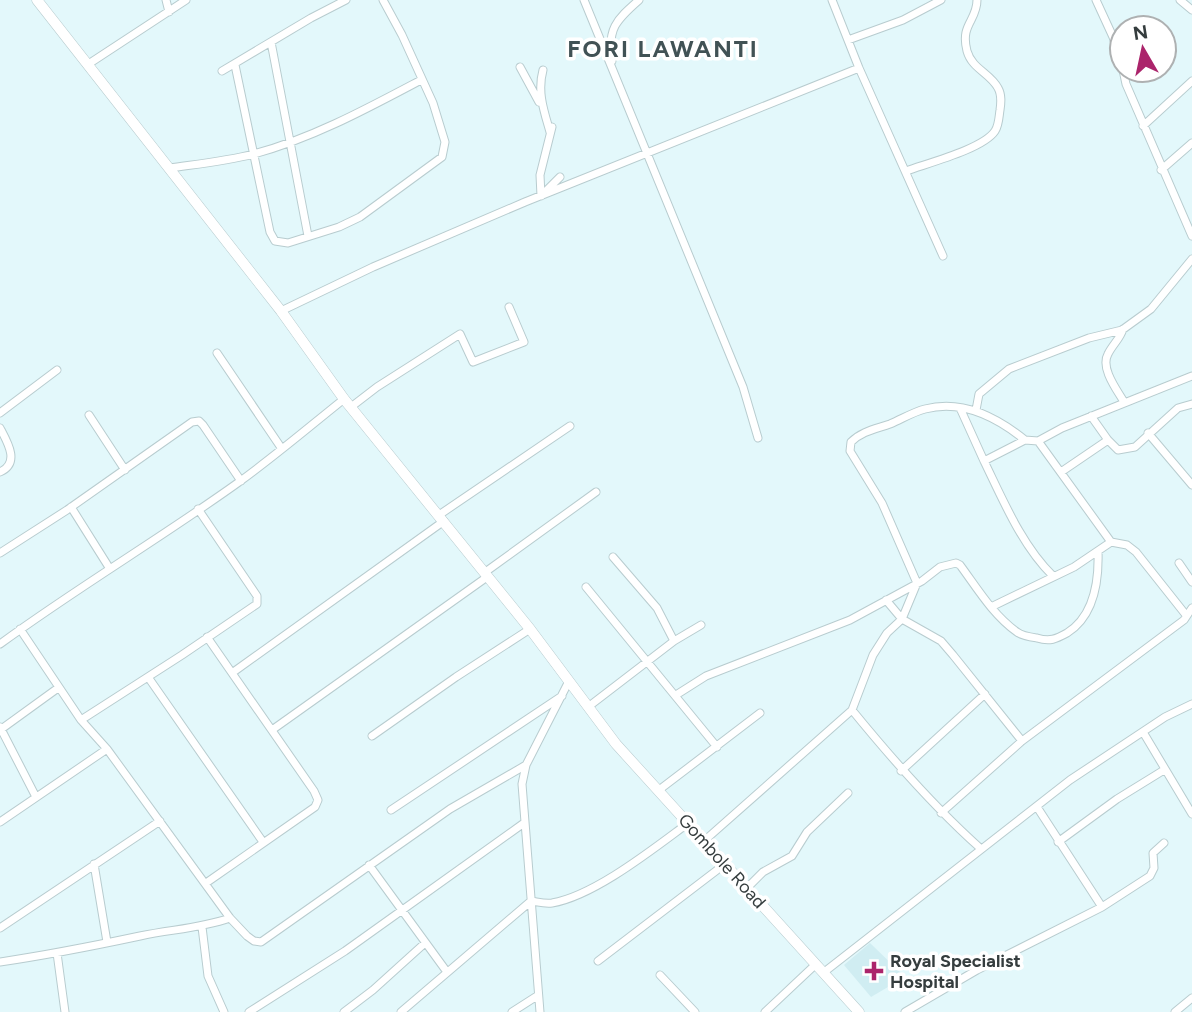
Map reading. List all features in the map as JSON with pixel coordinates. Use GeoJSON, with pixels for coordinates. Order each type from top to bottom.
{"type":"FeatureCollection","features":[{"type":"Feature","properties":{"kind":"street","name":"Gombole Road"},"geometry":{"type":"LineString","coordinates":[[37,0],[281,311],[348,403],[530,629],[616,744],[859,1012]]}},
{"type":"Feature","properties":{"kind":"street"},"geometry":{"type":"LineString","coordinates":[[166,0],[169,12]]}},
{"type":"Feature","properties":{"kind":"street"},"geometry":{"type":"LineString","coordinates":[[87,65],[186,0]]}},
{"type":"Feature","properties":{"kind":"street"},"geometry":{"type":"LineString","coordinates":[[222,71],[346,0]]}},
{"type":"Feature","properties":{"kind":"street"},"geometry":{"type":"LineString","coordinates":[[235,65],[270,232],[275,241],[288,243],[339,227],[360,217],[442,157],[445,142],[433,103],[383,0]]}},
{"type":"Feature","properties":{"kind":"street"},"geometry":{"type":"LineString","coordinates":[[584,0],[743,387],[758,438]]}},
{"type":"Feature","properties":{"kind":"street"},"geometry":{"type":"LineString","coordinates":[[615,76],[609,43],[617,20],[639,0]]}},
{"type":"Feature","properties":{"kind":"street"},"geometry":{"type":"LineString","coordinates":[[832,0],[859,68],[943,256]]}},
{"type":"Feature","properties":{"kind":"street"},"geometry":{"type":"LineString","coordinates":[[848,40],[903,20],[941,0]]}},
{"type":"Feature","properties":{"kind":"street"},"geometry":{"type":"LineString","coordinates":[[906,171],[985,141],[995,130],[1001,101],[998,88],[974,65],[965,38],[965,28],[977,8],[977,0]]}},
{"type":"Feature","properties":{"kind":"street"},"geometry":{"type":"LineString","coordinates":[[1096,0],[1108,25]]}},
{"type":"Feature","properties":{"kind":"street"},"geometry":{"type":"LineString","coordinates":[[1180,0],[1192,10]]}},
{"type":"Feature","properties":{"kind":"street"},"geometry":{"type":"LineString","coordinates":[[271,42],[308,236]]}},
{"type":"Feature","properties":{"kind":"street"},"geometry":{"type":"LineString","coordinates":[[520,67],[552,130],[540,175],[541,196]]}},
{"type":"Feature","properties":{"kind":"street"},"geometry":{"type":"LineString","coordinates":[[281,311],[373,267],[541,196],[859,68]]}},
{"type":"Feature","properties":{"kind":"street"},"geometry":{"type":"LineString","coordinates":[[543,70],[540,82],[544,112]]}},
{"type":"Feature","properties":{"kind":"street"},"geometry":{"type":"LineString","coordinates":[[170,168],[253,154],[290,142],[363,110],[421,80]]}},
{"type":"Feature","properties":{"kind":"street"},"geometry":{"type":"LineString","coordinates":[[1143,126],[1192,81]]}},
{"type":"Feature","properties":{"kind":"street"},"geometry":{"type":"LineString","coordinates":[[1126,84],[1161,170],[1192,236]]}},
{"type":"Feature","properties":{"kind":"street"},"geometry":{"type":"LineString","coordinates":[[1161,170],[1192,143]]}},
{"type":"Feature","properties":{"kind":"street"},"geometry":{"type":"LineString","coordinates":[[541,196],[560,177]]}},
{"type":"Feature","properties":{"kind":"street"},"geometry":{"type":"LineString","coordinates":[[976,410],[979,394],[1009,369],[1089,338],[1115,333],[1151,309],[1192,259]]}},
{"type":"Feature","properties":{"kind":"street"},"geometry":{"type":"LineString","coordinates":[[0,644],[77,589],[240,481],[348,403],[460,334],[473,362],[524,342],[509,307]]}},
{"type":"Feature","properties":{"kind":"street"},"geometry":{"type":"LineString","coordinates":[[1123,328],[1119,342],[1108,353],[1106,362],[1107,370],[1124,402]]}},
{"type":"Feature","properties":{"kind":"street"},"geometry":{"type":"LineString","coordinates":[[217,353],[282,449]]}},
{"type":"Feature","properties":{"kind":"street"},"geometry":{"type":"LineString","coordinates":[[0,413],[57,370]]}},
{"type":"Feature","properties":{"kind":"street"},"geometry":{"type":"LineString","coordinates":[[984,461],[1025,440],[1038,441],[1062,428],[1192,376]]}},
{"type":"Feature","properties":{"kind":"street"},"geometry":{"type":"LineString","coordinates":[[1091,416],[1118,450],[1135,447],[1178,408],[1192,404]]}},
{"type":"Feature","properties":{"kind":"street"},"geometry":{"type":"LineString","coordinates":[[704,841],[852,709],[876,649],[887,633],[902,619],[917,583],[882,503],[850,450],[850,445],[861,433],[928,408],[976,410],[1009,427],[1025,440]]}},
{"type":"Feature","properties":{"kind":"street"},"geometry":{"type":"LineString","coordinates":[[960,408],[993,482],[1039,563],[1053,576]]}},
{"type":"Feature","properties":{"kind":"street"},"geometry":{"type":"LineString","coordinates":[[89,415],[125,470]]}},
{"type":"Feature","properties":{"kind":"street"},"geometry":{"type":"LineString","coordinates":[[0,553],[71,508],[192,422],[199,421],[240,481]]}},
{"type":"Feature","properties":{"kind":"street"},"geometry":{"type":"LineString","coordinates":[[232,673],[570,426]]}},
{"type":"Feature","properties":{"kind":"street"},"geometry":{"type":"LineString","coordinates":[[0,428],[11,456],[8,468],[0,472]]}},
{"type":"Feature","properties":{"kind":"street"},"geometry":{"type":"LineString","coordinates":[[1148,433],[1192,485]]}},
{"type":"Feature","properties":{"kind":"street"},"geometry":{"type":"LineString","coordinates":[[1061,472],[1108,440]]}},
{"type":"Feature","properties":{"kind":"street"},"geometry":{"type":"LineString","coordinates":[[941,813],[1022,741],[1184,620],[1189,612],[1136,552],[1127,545],[1111,542],[1038,441]]}},
{"type":"Feature","properties":{"kind":"street"},"geometry":{"type":"LineString","coordinates":[[272,730],[596,492]]}},
{"type":"Feature","properties":{"kind":"street"},"geometry":{"type":"LineString","coordinates":[[71,508],[110,569]]}},
{"type":"Feature","properties":{"kind":"street"},"geometry":{"type":"LineString","coordinates":[[81,720],[257,604],[257,596],[198,509]]}},
{"type":"Feature","properties":{"kind":"street"},"geometry":{"type":"LineString","coordinates":[[991,607],[1074,566],[1111,542]]}},
{"type":"Feature","properties":{"kind":"street"},"geometry":{"type":"LineString","coordinates":[[676,695],[706,676],[850,621],[940,567],[956,563],[991,607],[1018,633],[1048,641],[1058,638],[1080,625],[1088,610],[1097,582],[1098,551]]}},
{"type":"Feature","properties":{"kind":"street"},"geometry":{"type":"LineString","coordinates":[[613,557],[657,608],[674,641]]}},
{"type":"Feature","properties":{"kind":"street"},"geometry":{"type":"LineString","coordinates":[[1179,563],[1192,582]]}},
{"type":"Feature","properties":{"kind":"street"},"geometry":{"type":"LineString","coordinates":[[586,587],[718,747]]}},
{"type":"Feature","properties":{"kind":"street"},"geometry":{"type":"LineString","coordinates":[[886,600],[902,619],[940,641],[1022,741]]}},
{"type":"Feature","properties":{"kind":"street"},"geometry":{"type":"LineString","coordinates":[[588,707],[674,641],[701,625]]}},
{"type":"Feature","properties":{"kind":"street"},"geometry":{"type":"LineString","coordinates":[[20,629],[81,720],[107,750],[230,918],[254,941],[261,942],[450,809],[526,765]]}},
{"type":"Feature","properties":{"kind":"street"},"geometry":{"type":"LineString","coordinates":[[372,736],[530,629]]}},
{"type":"Feature","properties":{"kind":"street"},"geometry":{"type":"LineString","coordinates":[[206,883],[315,807],[318,800],[207,637]]}},
{"type":"Feature","properties":{"kind":"street"},"geometry":{"type":"LineString","coordinates":[[148,677],[263,842]]}},
{"type":"Feature","properties":{"kind":"street"},"geometry":{"type":"LineString","coordinates":[[540,1012],[522,784],[526,765],[564,695],[569,680]]}},
{"type":"Feature","properties":{"kind":"street"},"geometry":{"type":"LineString","coordinates":[[36,797],[0,729],[58,688]]}},
{"type":"Feature","properties":{"kind":"street"},"geometry":{"type":"LineString","coordinates":[[901,771],[985,694]]}},
{"type":"Feature","properties":{"kind":"street"},"geometry":{"type":"LineString","coordinates":[[391,810],[564,695]]}},
{"type":"Feature","properties":{"kind":"street"},"geometry":{"type":"LineString","coordinates":[[823,973],[1070,780],[1143,732],[1192,704]]}},
{"type":"Feature","properties":{"kind":"street"},"geometry":{"type":"LineString","coordinates":[[852,709],[901,771],[941,813],[981,848]]}},
{"type":"Feature","properties":{"kind":"street"},"geometry":{"type":"LineString","coordinates":[[659,790],[760,713]]}},
{"type":"Feature","properties":{"kind":"street"},"geometry":{"type":"LineString","coordinates":[[1143,732],[1192,814]]}},
{"type":"Feature","properties":{"kind":"street"},"geometry":{"type":"LineString","coordinates":[[0,822],[107,750]]}},
{"type":"Feature","properties":{"kind":"street"},"geometry":{"type":"LineString","coordinates":[[1058,842],[1117,799],[1164,770]]}},
{"type":"Feature","properties":{"kind":"street"},"geometry":{"type":"LineString","coordinates":[[747,888],[763,872],[792,856],[807,832],[848,793]]}},
{"type":"Feature","properties":{"kind":"street"},"geometry":{"type":"LineString","coordinates":[[1037,807],[1102,907]]}},
{"type":"Feature","properties":{"kind":"street"},"geometry":{"type":"LineString","coordinates":[[0,928],[160,821]]}},
{"type":"Feature","properties":{"kind":"street"},"geometry":{"type":"LineString","coordinates":[[249,1012],[345,951],[524,823]]}},
{"type":"Feature","properties":{"kind":"street"},"geometry":{"type":"LineString","coordinates":[[401,1012],[531,901],[549,903],[582,894],[655,848],[687,824]]}},
{"type":"Feature","properties":{"kind":"street"},"geometry":{"type":"LineString","coordinates":[[905,1012],[965,976],[1102,907],[1150,876],[1154,868],[1153,853],[1164,843]]}},
{"type":"Feature","properties":{"kind":"street"},"geometry":{"type":"LineString","coordinates":[[94,864],[107,942]]}},
{"type":"Feature","properties":{"kind":"street"},"geometry":{"type":"LineString","coordinates":[[598,961],[725,864]]}},
{"type":"Feature","properties":{"kind":"street"},"geometry":{"type":"LineString","coordinates":[[369,865],[447,972]]}},
{"type":"Feature","properties":{"kind":"street"},"geometry":{"type":"LineString","coordinates":[[0,962],[202,927],[230,918]]}},
{"type":"Feature","properties":{"kind":"street"},"geometry":{"type":"LineString","coordinates":[[202,927],[208,976],[224,1012]]}},
{"type":"Feature","properties":{"kind":"street"},"geometry":{"type":"LineString","coordinates":[[344,1012],[425,943]]}},
{"type":"Feature","properties":{"kind":"street"},"geometry":{"type":"LineString","coordinates":[[57,953],[65,1012]]}},
{"type":"Feature","properties":{"kind":"street"},"geometry":{"type":"LineString","coordinates":[[765,1012],[815,965]]}},
{"type":"Feature","properties":{"kind":"street"},"geometry":{"type":"LineString","coordinates":[[660,975],[695,1012]]}},
{"type":"Feature","properties":{"kind":"street"},"geometry":{"type":"LineString","coordinates":[[512,1012],[537,996]]}},
{"type":"Feature","properties":{"kind":"street"},"geometry":{"type":"LineString","coordinates":[[1175,1012],[1192,998]]}},
{"type":"Feature","properties":{"kind":"shaded area","name":"Royal Specialist Hospital"},"geometry":{"type":"Polygon","coordinates":[[[870,943],[905,977],[871,997],[844,965],[870,943]]]}},
{"type":"Feature","properties":{"kind":"place","name":"Royal Specialist Hospital"},"geometry":{"type":"Point","coordinates":[874,971]}},
{"type":"Feature","properties":{"kind":"district","name":"FORI LAWANTI"},"geometry":{"type":"Point","coordinates":[663,49]}}]}
